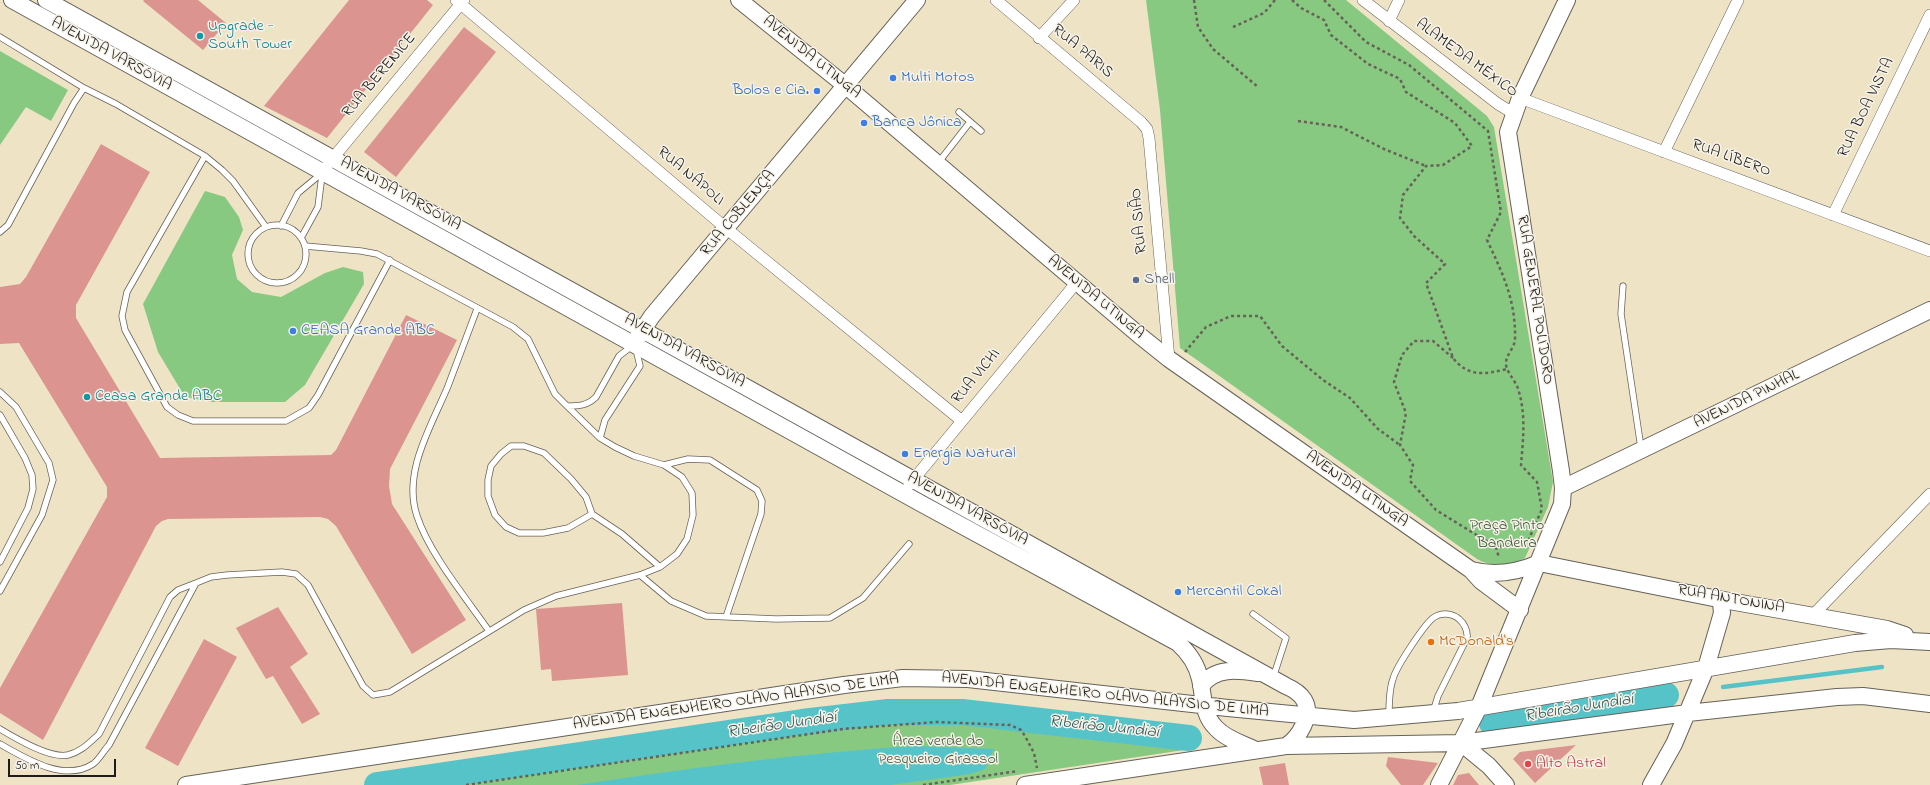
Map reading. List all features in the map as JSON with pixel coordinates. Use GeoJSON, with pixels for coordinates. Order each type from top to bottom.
{"type":"FeatureCollection","features":[{"type":"Feature","properties":{"kind":"main road","name":"AVENIDA VARSÓVIA"},"geometry":{"type":"LineString","coordinates":[[46,0],[1270,676],[1297,692],[1304,700],[1306,716]]}},
{"type":"Feature","properties":{"kind":"main road","name":"AVENIDA UTINGA"},"geometry":{"type":"LineString","coordinates":[[739,0],[846,86],[936,164],[1172,361],[1471,570],[1481,581],[1520,610]]}},
{"type":"Feature","properties":{"kind":"main road","name":"RUA COBLENÇA"},"geometry":{"type":"LineString","coordinates":[[635,344],[642,329],[917,0]]}},
{"type":"Feature","properties":{"kind":"main road","name":"RUA GENERAL POLIDORO"},"geometry":{"type":"LineString","coordinates":[[1563,488],[1508,132],[1513,113],[1567,0]]}},
{"type":"Feature","properties":{"kind":"main road","name":"AVENIDA VARSÓVIA"},"geometry":{"type":"LineString","coordinates":[[16,1],[902,493],[1178,643],[1186,650],[1194,662],[1201,686],[1204,706],[1209,720],[1217,730],[1256,750]]}},
{"type":"Feature","properties":{"kind":"main road","name":"AVENIDA PINHAL"},"geometry":{"type":"LineString","coordinates":[[1563,488],[1930,310]]}},
{"type":"Feature","properties":{"kind":"main road"},"geometry":{"type":"LineString","coordinates":[[1439,785],[1479,707],[1520,610],[1562,504],[1563,488]]}},
{"type":"Feature","properties":{"kind":"main road","name":"AVENIDA UTINGA"},"geometry":{"type":"LineString","coordinates":[[1471,570],[1485,573],[1502,573],[1539,563]]}},
{"type":"Feature","properties":{"kind":"main road","name":"RUA ANTONINA"},"geometry":{"type":"LineString","coordinates":[[1539,563],[1718,599],[1887,629],[1926,641]]}},
{"type":"Feature","properties":{"kind":"main road"},"geometry":{"type":"LineString","coordinates":[[1651,785],[1674,744],[1706,668],[1722,613],[1721,603],[1718,599]]}},
{"type":"Feature","properties":{"kind":"main road","name":"AVENIDA ENGENHEIRO OLAVO ALAYSIO DE LIMA"},"geometry":{"type":"LineString","coordinates":[[186,785],[844,685],[903,678],[968,679],[1204,706],[1354,720],[1433,714],[1479,707],[1855,643],[1891,640],[1926,641]]}},
{"type":"Feature","properties":{"kind":"main road"},"geometry":{"type":"LineString","coordinates":[[1201,686],[1213,674],[1224,671],[1241,671],[1270,676]]}},
{"type":"Feature","properties":{"kind":"main road"},"geometry":{"type":"LineString","coordinates":[[1024,778],[1286,746],[1461,743],[1688,712],[1837,696],[1863,696],[1930,704]]}},
{"type":"Feature","properties":{"kind":"main road"},"geometry":{"type":"LineString","coordinates":[[1286,746],[1296,738],[1304,724],[1306,716]]}},
{"type":"Feature","properties":{"kind":"main road"},"geometry":{"type":"LineString","coordinates":[[1461,743],[1489,766],[1506,785]]}},
{"type":"Feature","properties":{"kind":"street","name":"RUA PARIS"},"geometry":{"type":"LineString","coordinates":[[996,0],[1039,38],[1141,122],[1146,129]]}},
{"type":"Feature","properties":{"kind":"street"},"geometry":{"type":"LineString","coordinates":[[1039,38],[1074,0]]}},
{"type":"Feature","properties":{"kind":"street","name":"ALAMEDA MÉXICO"},"geometry":{"type":"LineString","coordinates":[[1363,0],[1498,104],[1513,113]]}},
{"type":"Feature","properties":{"kind":"street"},"geometry":{"type":"LineString","coordinates":[[1389,21],[1399,0]]}},
{"type":"Feature","properties":{"kind":"street"},"geometry":{"type":"LineString","coordinates":[[1664,152],[1738,0]]}},
{"type":"Feature","properties":{"kind":"street","name":"RUA BERENICE"},"geometry":{"type":"LineString","coordinates":[[322,172],[460,1]]}},
{"type":"Feature","properties":{"kind":"street","name":"RUA NÁPOLI"},"geometry":{"type":"LineString","coordinates":[[460,1],[727,228],[962,421]]}},
{"type":"Feature","properties":{"kind":"street","name":"RUA BOA VISTA"},"geometry":{"type":"LineString","coordinates":[[1833,215],[1930,15]]}},
{"type":"Feature","properties":{"kind":"street","name":"RUA LÍBERO"},"geometry":{"type":"LineString","coordinates":[[1520,98],[1930,251]]}},
{"type":"Feature","properties":{"kind":"street","name":"RUA SIÃO"},"geometry":{"type":"LineString","coordinates":[[1146,129],[1149,138],[1172,361]]}},
{"type":"Feature","properties":{"kind":"street","name":"RUA VICHI"},"geometry":{"type":"LineString","coordinates":[[902,493],[1077,282]]}},
{"type":"Feature","properties":{"kind":"street"},"geometry":{"type":"LineString","coordinates":[[1813,615],[1930,494]]}},
{"type":"Feature","properties":{"kind":"lane"},"geometry":{"type":"LineString","coordinates":[[0,37],[84,88],[116,104],[205,156],[233,181],[266,227]]}},
{"type":"Feature","properties":{"kind":"lane"},"geometry":{"type":"LineString","coordinates":[[0,232],[8,225],[74,103],[84,88]]}},
{"type":"Feature","properties":{"kind":"lane"},"geometry":{"type":"LineString","coordinates":[[959,112],[981,131]]}},
{"type":"Feature","properties":{"kind":"lane"},"geometry":{"type":"LineString","coordinates":[[936,164],[970,122]]}},
{"type":"Feature","properties":{"kind":"lane"},"geometry":{"type":"LineString","coordinates":[[205,156],[127,292],[122,316],[125,330],[167,407],[178,415],[193,421],[286,421],[309,408],[318,395],[390,260]]}},
{"type":"Feature","properties":{"kind":"lane"},"geometry":{"type":"LineString","coordinates":[[281,226],[298,193],[322,172]]}},
{"type":"Feature","properties":{"kind":"lane"},"geometry":{"type":"LineString","coordinates":[[301,238],[318,207],[322,172]]}},
{"type":"Feature","properties":{"kind":"lane"},"geometry":{"type":"LineString","coordinates":[[281,226],[289,228],[301,238],[305,246],[306,256],[304,265],[295,276],[283,282],[264,280],[256,274],[251,267],[248,258],[249,248],[252,240],[258,232],[266,227],[281,226]]}},
{"type":"Feature","properties":{"kind":"lane"},"geometry":{"type":"LineString","coordinates":[[0,729],[48,753],[67,755],[84,748],[99,734],[170,597],[178,590],[211,577],[282,572],[296,574],[308,585],[363,686],[373,695],[390,692],[524,610],[556,596],[640,575],[660,567],[677,554],[687,539],[693,515],[692,493],[682,477],[664,465],[634,456],[600,438],[555,394],[528,339],[513,327],[377,254],[361,250],[305,246]]}},
{"type":"Feature","properties":{"kind":"lane"},"geometry":{"type":"LineString","coordinates":[[1624,286],[1621,314],[1642,451]]}},
{"type":"Feature","properties":{"kind":"lane"},"geometry":{"type":"LineString","coordinates":[[477,309],[424,443],[415,470],[412,492],[416,515],[428,542],[489,631]]}},
{"type":"Feature","properties":{"kind":"lane"},"geometry":{"type":"LineString","coordinates":[[566,406],[579,406],[590,403],[596,397],[619,356],[635,344],[640,366],[605,420],[600,438]]}},
{"type":"Feature","properties":{"kind":"lane"},"geometry":{"type":"LineString","coordinates":[[0,392],[4,394],[16,407],[49,463],[53,480],[42,515],[0,591]]}},
{"type":"Feature","properties":{"kind":"lane"},"geometry":{"type":"LineString","coordinates":[[0,414],[25,458],[32,475],[33,489],[28,508],[0,562]]}},
{"type":"Feature","properties":{"kind":"lane"},"geometry":{"type":"LineString","coordinates":[[592,514],[568,528],[542,533],[519,533],[506,527],[495,516],[488,496],[488,480],[491,466],[501,454],[511,446],[524,446],[544,453],[571,479],[586,497],[592,514],[622,534],[660,567]]}},
{"type":"Feature","properties":{"kind":"lane"},"geometry":{"type":"LineString","coordinates":[[664,465],[688,459],[710,460],[757,490],[762,501],[759,520],[726,616]]}},
{"type":"Feature","properties":{"kind":"lane"},"geometry":{"type":"LineString","coordinates":[[640,575],[671,602],[706,616],[776,619],[830,618],[863,598],[909,544]]}},
{"type":"Feature","properties":{"kind":"lane"},"geometry":{"type":"LineString","coordinates":[[0,744],[38,765],[60,770],[78,770],[94,764],[109,745],[196,583]]}},
{"type":"Feature","properties":{"kind":"lane"},"geometry":{"type":"LineString","coordinates":[[1388,718],[1393,678],[1401,663],[1433,618],[1443,613],[1452,615],[1462,621],[1467,633],[1467,638],[1438,696],[1433,714]]}},
{"type":"Feature","properties":{"kind":"lane"},"geometry":{"type":"LineString","coordinates":[[1253,614],[1286,638],[1270,676]]}},
{"type":"Feature","properties":{"kind":"path"},"geometry":{"type":"LineString","coordinates":[[1194,0],[1198,27],[1213,49],[1258,87]]}},
{"type":"Feature","properties":{"kind":"path"},"geometry":{"type":"LineString","coordinates":[[1233,27],[1264,13],[1275,0]]}},
{"type":"Feature","properties":{"kind":"path"},"geometry":{"type":"LineString","coordinates":[[1292,0],[1301,8],[1324,20],[1331,35],[1368,64],[1400,80],[1406,92],[1455,123],[1472,146],[1443,165],[1426,166],[1384,149],[1341,126],[1298,121]]}},
{"type":"Feature","properties":{"kind":"path"},"geometry":{"type":"LineString","coordinates":[[1172,361],[1206,327],[1231,316],[1260,316],[1282,346],[1323,380],[1350,398],[1378,430],[1400,445],[1413,465],[1410,481],[1436,510],[1496,547],[1528,540],[1542,509],[1537,482],[1521,465],[1524,432],[1520,393],[1516,383],[1507,370],[1506,362],[1515,341],[1511,294],[1487,240],[1501,212],[1488,131],[1409,65],[1366,42],[1324,0]]}},
{"type":"Feature","properties":{"kind":"path"},"geometry":{"type":"LineString","coordinates":[[1426,166],[1403,195],[1400,218],[1414,236],[1444,264],[1426,282],[1453,358]]}},
{"type":"Feature","properties":{"kind":"path"},"geometry":{"type":"LineString","coordinates":[[1400,445],[1406,413],[1394,382],[1402,355],[1414,341],[1433,341],[1453,358],[1460,367],[1471,372],[1488,374],[1507,370]]}},
{"type":"Feature","properties":{"kind":"path"},"geometry":{"type":"LineString","coordinates":[[1496,547],[1502,573]]}},
{"type":"Feature","properties":{"kind":"path"},"geometry":{"type":"LineString","coordinates":[[466,785],[843,729],[937,722],[1010,725],[1021,730],[1030,744],[1038,768],[1030,769]]}},
{"type":"Feature","properties":{"kind":"path"},"geometry":{"type":"LineString","coordinates":[[923,785],[1024,778]]}},
{"type":"Feature","properties":{"kind":"green space","name":"Praça Pinto Bandeira"},"geometry":{"type":"Polygon","coordinates":[[[1146,0],[1346,0],[1487,116],[1494,127],[1553,482],[1548,507],[1525,558],[1507,564],[1482,562],[1477,559],[1180,348],[1160,110],[1146,0]]]}},
{"type":"Feature","properties":{"kind":"green space"},"geometry":{"type":"Polygon","coordinates":[[[0,51],[68,90],[51,121],[26,107],[0,145],[0,51]]]}},
{"type":"Feature","properties":{"kind":"green space"},"geometry":{"type":"Polygon","coordinates":[[[205,191],[225,197],[239,217],[243,230],[232,255],[237,279],[252,292],[281,297],[325,273],[343,267],[363,272],[364,284],[305,385],[285,402],[212,402],[185,397],[158,352],[143,304],[205,191]]]}},
{"type":"Feature","properties":{"kind":"green space","name":"Área verde do Pesqueiro Girassol"},"geometry":{"type":"Polygon","coordinates":[[[957,717],[1183,744],[1184,750],[950,785],[434,785],[848,724],[905,719],[957,717]]]}},
{"type":"Feature","properties":{"kind":"water"},"geometry":{"type":"Polygon","coordinates":[[[915,746],[994,749],[985,769],[970,774],[891,785],[577,785],[746,762],[915,746]]]}},
{"type":"Feature","properties":{"kind":"building","name":"Upgrade - South Tower"},"geometry":{"type":"Polygon","coordinates":[[[198,0],[226,23],[203,50],[143,1],[198,0]]]}},
{"type":"Feature","properties":{"kind":"building"},"geometry":{"type":"Polygon","coordinates":[[[349,0],[427,0],[433,5],[327,138],[264,106],[349,0]]]}},
{"type":"Feature","properties":{"kind":"building"},"geometry":{"type":"Polygon","coordinates":[[[464,27],[496,52],[396,177],[364,152],[464,27]]]}},
{"type":"Feature","properties":{"kind":"building","name":"Ceasa Grande ABC"},"geometry":{"type":"Polygon","coordinates":[[[101,144],[150,172],[76,305],[76,318],[160,458],[331,455],[336,450],[406,315],[457,340],[390,469],[389,486],[392,504],[466,620],[412,654],[336,526],[328,519],[320,517],[168,519],[162,521],[156,526],[43,740],[0,713],[0,688],[107,497],[107,487],[19,343],[0,344],[0,287],[20,284],[26,277],[101,144]]]}},
{"type":"Feature","properties":{"kind":"building"},"geometry":{"type":"Polygon","coordinates":[[[622,603],[628,675],[552,681],[551,669],[541,670],[536,609],[622,603]]]}},
{"type":"Feature","properties":{"kind":"building"},"geometry":{"type":"Polygon","coordinates":[[[278,607],[308,654],[290,667],[320,714],[302,724],[273,676],[266,679],[236,628],[278,607]]]}},
{"type":"Feature","properties":{"kind":"building"},"geometry":{"type":"Polygon","coordinates":[[[204,639],[237,657],[178,766],[145,748],[204,639]]]}},
{"type":"Feature","properties":{"kind":"building"},"geometry":{"type":"Polygon","coordinates":[[[1576,745],[1535,783],[1513,759],[1520,752],[1576,745]]]}},
{"type":"Feature","properties":{"kind":"building"},"geometry":{"type":"Polygon","coordinates":[[[1388,757],[1438,763],[1423,785],[1401,785],[1386,766],[1388,757]]]}},
{"type":"Feature","properties":{"kind":"building"},"geometry":{"type":"Polygon","coordinates":[[[1285,763],[1289,785],[1263,785],[1259,767],[1285,763]]]}},
{"type":"Feature","properties":{"kind":"building"},"geometry":{"type":"Polygon","coordinates":[[[1469,773],[1479,785],[1453,785],[1458,775],[1469,773]]]}},
{"type":"Feature","properties":{"kind":"waterway","name":"Ribeirão Jundiaí"},"geometry":{"type":"LineString","coordinates":[[1723,687],[1882,667]]}},
{"type":"Feature","properties":{"kind":"waterway","name":"Ribeirão Jundiaí"},"geometry":{"type":"LineString","coordinates":[[1492,723],[1666,695]]}},
{"type":"Feature","properties":{"kind":"waterway","name":"Ribeirão Jundiaí"},"geometry":{"type":"LineString","coordinates":[[377,785],[802,722],[888,712],[962,712],[1189,738]]}},
{"type":"Feature","properties":{"kind":"place","name":"Upgrade - South Tower"},"geometry":{"type":"Point","coordinates":[200,36]}},
{"type":"Feature","properties":{"kind":"place","name":"Multi Motos"},"geometry":{"type":"Point","coordinates":[893,78]}},
{"type":"Feature","properties":{"kind":"place","name":"Bolos e Cia."},"geometry":{"type":"Point","coordinates":[817,91]}},
{"type":"Feature","properties":{"kind":"place","name":"Banca Jônica"},"geometry":{"type":"Point","coordinates":[864,123]}},
{"type":"Feature","properties":{"kind":"place","name":"Shell"},"geometry":{"type":"Point","coordinates":[1136,280]}},
{"type":"Feature","properties":{"kind":"place","name":"CEASA Grande ABC"},"geometry":{"type":"Point","coordinates":[293,331]}},
{"type":"Feature","properties":{"kind":"place","name":"Ceasa Grande ABC"},"geometry":{"type":"Point","coordinates":[87,397]}},
{"type":"Feature","properties":{"kind":"place","name":"Energia Natural"},"geometry":{"type":"Point","coordinates":[905,454]}},
{"type":"Feature","properties":{"kind":"place","name":"Mercantil Cokal"},"geometry":{"type":"Point","coordinates":[1178,592]}},
{"type":"Feature","properties":{"kind":"place","name":"McDonald's"},"geometry":{"type":"Point","coordinates":[1431,642]}},
{"type":"Feature","properties":{"kind":"place","name":"Alto Astral"},"geometry":{"type":"Point","coordinates":[1528,764]}}]}
